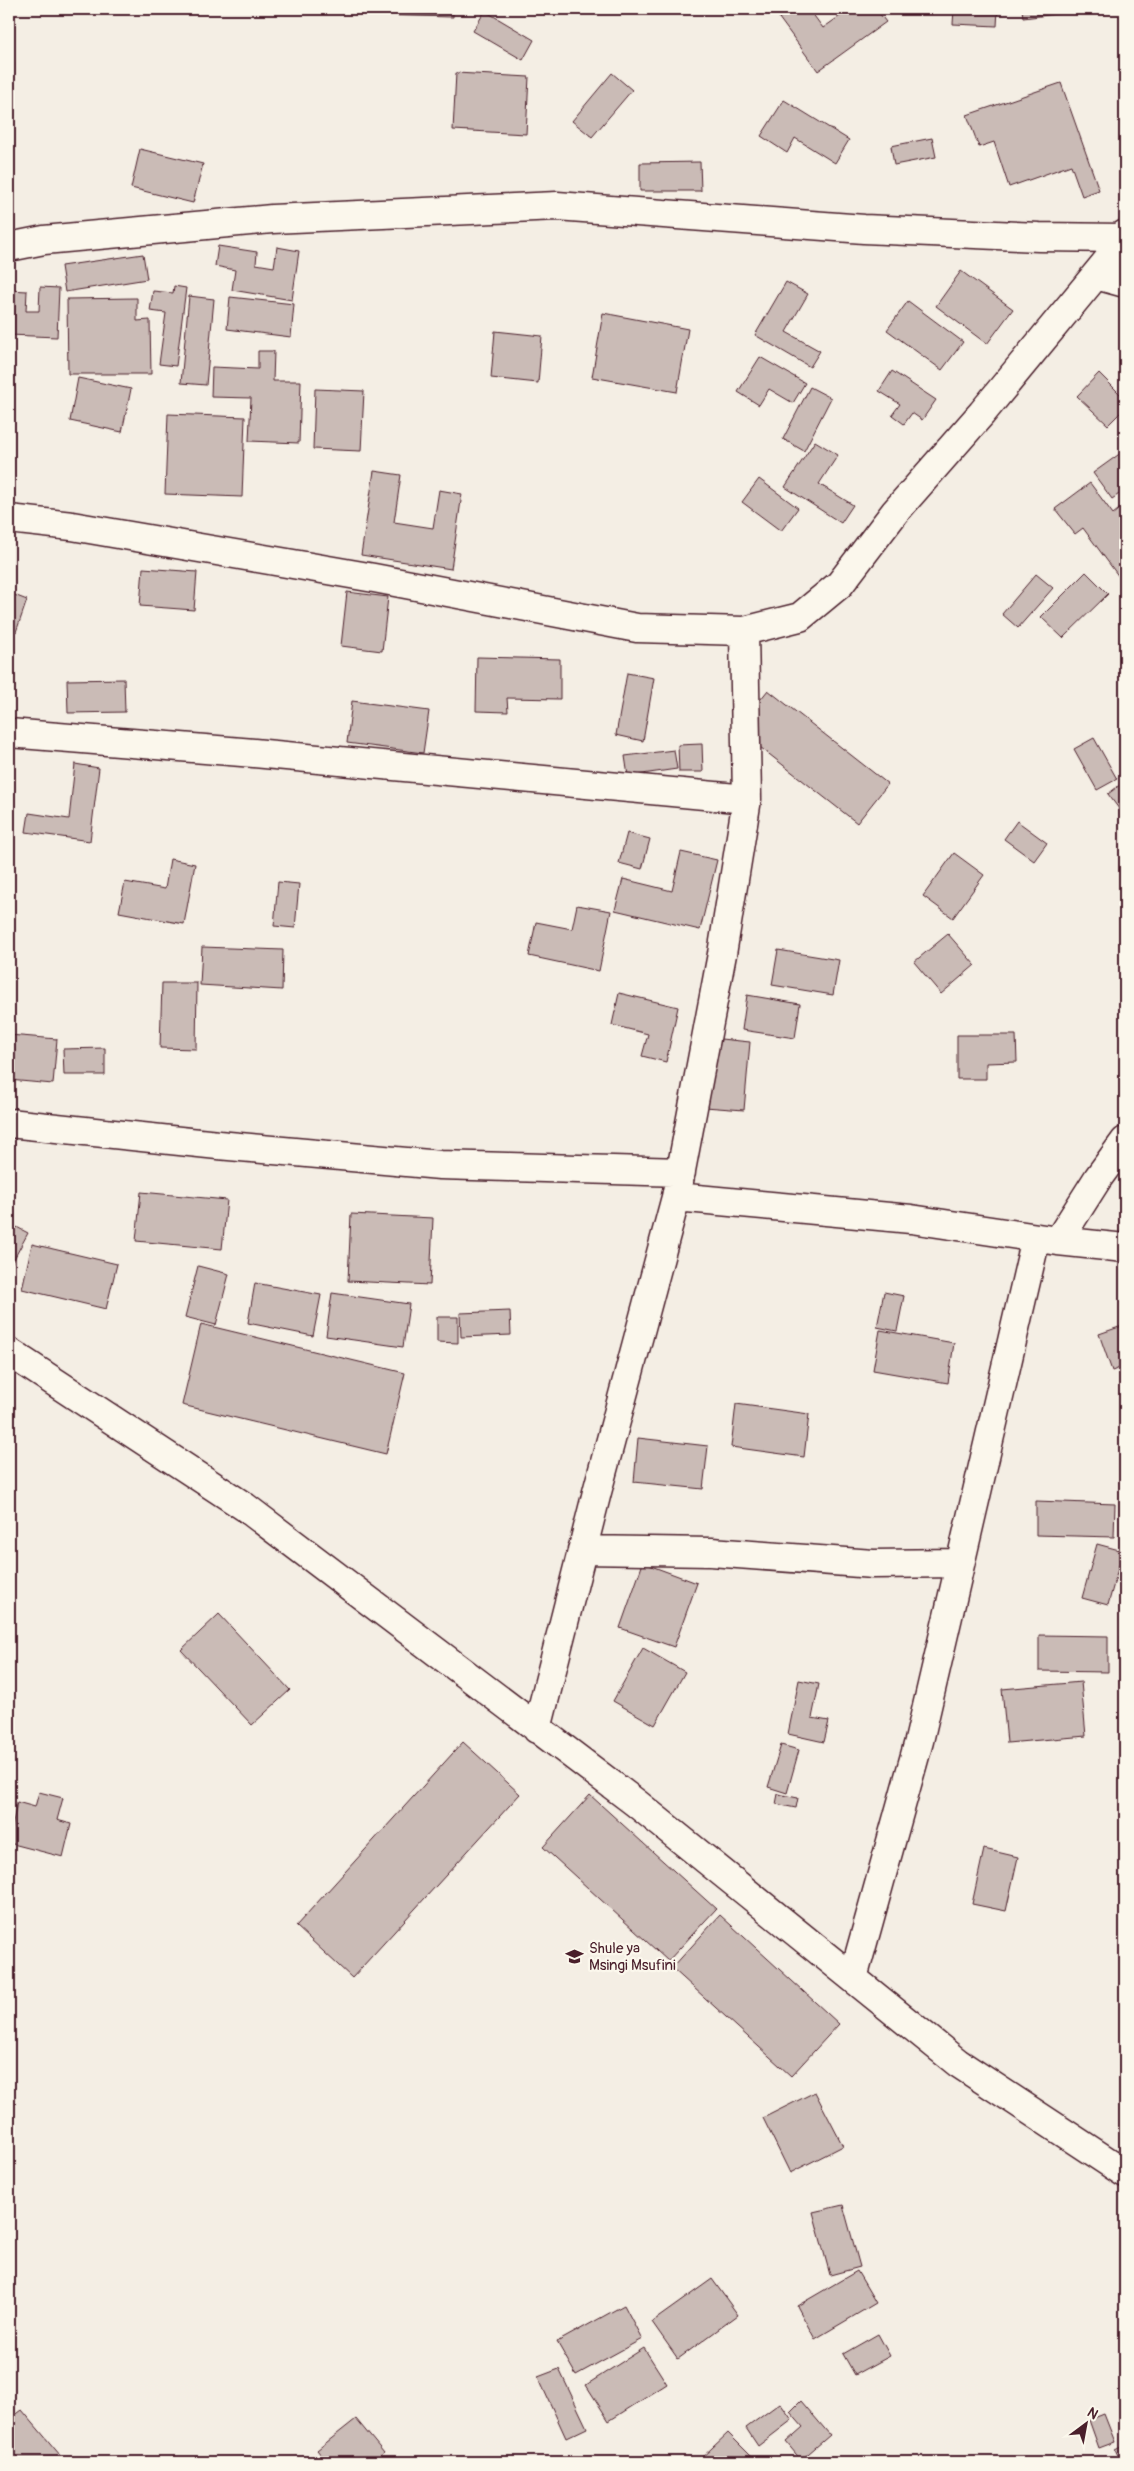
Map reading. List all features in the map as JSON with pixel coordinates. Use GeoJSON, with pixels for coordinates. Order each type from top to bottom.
{"type":"FeatureCollection","features":[{"type":"Feature","properties":{"kind":"street"},"geometry":{"type":"LineString","coordinates":[[9,247],[54,239],[272,219],[557,206],[864,229],[1039,237],[1124,236]]}},
{"type":"Feature","properties":{"kind":"street"},"geometry":{"type":"LineString","coordinates":[[9,519],[72,526],[374,578],[637,628],[744,631],[800,618],[840,584],[895,512],[982,413],[1096,275],[1124,236]]}},
{"type":"Feature","properties":{"kind":"street"},"geometry":{"type":"LineString","coordinates":[[1096,275],[1125,283]]}},
{"type":"Feature","properties":{"kind":"street"},"geometry":{"type":"LineString","coordinates":[[537,1729],[678,1184],[722,954],[747,799],[744,631]]}},
{"type":"Feature","properties":{"kind":"street"},"geometry":{"type":"LineString","coordinates":[[9,734],[254,753],[747,799]]}},
{"type":"Feature","properties":{"kind":"street"},"geometry":{"type":"LineString","coordinates":[[9,1123],[218,1145],[678,1184],[1047,1240],[1125,1248]]}},
{"type":"Feature","properties":{"kind":"street"},"geometry":{"type":"LineString","coordinates":[[853,1978],[919,1742],[959,1563],[1047,1240],[1098,1178],[1125,1141]]}},
{"type":"Feature","properties":{"kind":"street"},"geometry":{"type":"LineString","coordinates":[[9,1352],[245,1507],[636,1803],[958,2063],[1125,2173]]}},
{"type":"Feature","properties":{"kind":"street"},"geometry":{"type":"LineString","coordinates":[[582,1550],[712,1552],[873,1564],[959,1563]]}},
{"type":"Feature","properties":{"kind":"building"},"geometry":{"type":"Polygon","coordinates":[[[374,9],[453,9],[453,17],[374,15],[374,9]]]}},
{"type":"Feature","properties":{"kind":"building"},"geometry":{"type":"Polygon","coordinates":[[[792,9],[809,9],[823,28],[850,9],[876,9],[886,22],[818,71],[779,18],[792,9]]]}},
{"type":"Feature","properties":{"kind":"building"},"geometry":{"type":"Polygon","coordinates":[[[954,9],[998,9],[997,26],[953,24],[954,9]]]}},
{"type":"Feature","properties":{"kind":"building"},"geometry":{"type":"Polygon","coordinates":[[[1022,9],[1098,9],[1023,18],[1022,9]]]}},
{"type":"Feature","properties":{"kind":"building"},"geometry":{"type":"Polygon","coordinates":[[[485,11],[534,40],[523,60],[473,31],[485,11]]]}},
{"type":"Feature","properties":{"kind":"building"},"geometry":{"type":"Polygon","coordinates":[[[9,62],[14,62],[13,88],[9,88],[9,62]]]}},
{"type":"Feature","properties":{"kind":"building"},"geometry":{"type":"Polygon","coordinates":[[[456,73],[529,77],[526,134],[453,130],[456,73]]]}},
{"type":"Feature","properties":{"kind":"building"},"geometry":{"type":"Polygon","coordinates":[[[612,73],[632,90],[592,137],[572,121],[612,73]]]}},
{"type":"Feature","properties":{"kind":"building"},"geometry":{"type":"Polygon","coordinates":[[[1061,83],[1099,190],[1082,196],[1071,165],[1009,187],[994,142],[979,147],[967,115],[1061,83]]]}},
{"type":"Feature","properties":{"kind":"building"},"geometry":{"type":"Polygon","coordinates":[[[784,100],[849,140],[835,163],[795,138],[787,153],[761,136],[784,100]]]}},
{"type":"Feature","properties":{"kind":"building"},"geometry":{"type":"Polygon","coordinates":[[[932,138],[936,157],[894,165],[891,146],[932,138]]]}},
{"type":"Feature","properties":{"kind":"building"},"geometry":{"type":"Polygon","coordinates":[[[140,149],[203,164],[193,203],[131,188],[140,149]]]}},
{"type":"Feature","properties":{"kind":"building"},"geometry":{"type":"Polygon","coordinates":[[[700,162],[701,191],[640,191],[640,163],[700,162]]]}},
{"type":"Feature","properties":{"kind":"building"},"geometry":{"type":"Polygon","coordinates":[[[218,246],[257,252],[256,264],[274,267],[277,247],[299,251],[292,300],[232,290],[235,270],[215,266],[218,246]]]}},
{"type":"Feature","properties":{"kind":"building"},"geometry":{"type":"Polygon","coordinates":[[[143,254],[147,279],[65,292],[61,266],[143,254]]]}},
{"type":"Feature","properties":{"kind":"building"},"geometry":{"type":"Polygon","coordinates":[[[961,271],[1013,309],[987,344],[936,306],[961,271]]]}},
{"type":"Feature","properties":{"kind":"building"},"geometry":{"type":"Polygon","coordinates":[[[786,282],[808,294],[786,332],[820,351],[810,367],[755,335],[786,282]]]}},
{"type":"Feature","properties":{"kind":"building"},"geometry":{"type":"Polygon","coordinates":[[[174,286],[186,288],[176,366],[159,364],[166,313],[150,311],[153,291],[173,293],[174,286]]]}},
{"type":"Feature","properties":{"kind":"building"},"geometry":{"type":"Polygon","coordinates":[[[40,287],[59,288],[57,337],[9,335],[9,290],[27,291],[26,311],[39,311],[40,287]]]}},
{"type":"Feature","properties":{"kind":"building"},"geometry":{"type":"Polygon","coordinates":[[[189,296],[214,299],[206,385],[181,383],[189,296]]]}},
{"type":"Feature","properties":{"kind":"building"},"geometry":{"type":"Polygon","coordinates":[[[230,297],[294,304],[291,337],[227,329],[230,297]]]}},
{"type":"Feature","properties":{"kind":"building"},"geometry":{"type":"Polygon","coordinates":[[[137,298],[137,321],[150,320],[151,374],[68,374],[67,299],[137,298]]]}},
{"type":"Feature","properties":{"kind":"building"},"geometry":{"type":"Polygon","coordinates":[[[908,301],[963,342],[942,370],[887,330],[908,301]]]}},
{"type":"Feature","properties":{"kind":"building"},"geometry":{"type":"Polygon","coordinates":[[[603,313],[688,329],[677,392],[592,377],[603,313]]]}},
{"type":"Feature","properties":{"kind":"building"},"geometry":{"type":"Polygon","coordinates":[[[495,331],[542,336],[538,383],[491,378],[495,331]]]}},
{"type":"Feature","properties":{"kind":"building"},"geometry":{"type":"Polygon","coordinates":[[[258,351],[274,351],[273,381],[301,381],[299,443],[249,441],[251,398],[211,397],[212,367],[258,369],[258,351]]]}},
{"type":"Feature","properties":{"kind":"building"},"geometry":{"type":"Polygon","coordinates":[[[760,357],[805,383],[793,403],[769,389],[759,405],[738,392],[760,357]]]}},
{"type":"Feature","properties":{"kind":"building"},"geometry":{"type":"Polygon","coordinates":[[[892,371],[936,400],[922,420],[912,413],[904,424],[892,415],[900,404],[879,391],[892,371]]]}},
{"type":"Feature","properties":{"kind":"building"},"geometry":{"type":"Polygon","coordinates":[[[1099,373],[1125,399],[1125,408],[1108,425],[1077,396],[1099,373]]]}},
{"type":"Feature","properties":{"kind":"building"},"geometry":{"type":"Polygon","coordinates":[[[78,378],[131,389],[122,432],[70,421],[78,378]]]}},
{"type":"Feature","properties":{"kind":"building"},"geometry":{"type":"Polygon","coordinates":[[[810,387],[831,398],[804,451],[783,439],[810,387]]]}},
{"type":"Feature","properties":{"kind":"building"},"geometry":{"type":"Polygon","coordinates":[[[315,389],[364,391],[361,451],[313,449],[315,389]]]}},
{"type":"Feature","properties":{"kind":"building"},"geometry":{"type":"Polygon","coordinates":[[[168,414],[245,417],[242,497],[165,494],[168,414]]]}},
{"type":"Feature","properties":{"kind":"building"},"geometry":{"type":"Polygon","coordinates":[[[815,441],[838,455],[819,484],[853,505],[841,523],[785,487],[815,441]]]}},
{"type":"Feature","properties":{"kind":"building"},"geometry":{"type":"Polygon","coordinates":[[[1125,450],[1125,490],[1112,499],[1093,473],[1125,450]]]}},
{"type":"Feature","properties":{"kind":"building"},"geometry":{"type":"Polygon","coordinates":[[[374,471],[401,475],[394,522],[433,528],[439,490],[462,494],[451,569],[361,555],[374,471]]]}},
{"type":"Feature","properties":{"kind":"building"},"geometry":{"type":"Polygon","coordinates":[[[759,479],[798,508],[781,531],[742,502],[759,479]]]}},
{"type":"Feature","properties":{"kind":"building"},"geometry":{"type":"Polygon","coordinates":[[[1090,483],[1113,514],[1123,506],[1125,509],[1125,585],[1083,528],[1075,534],[1055,509],[1090,483]]]}},
{"type":"Feature","properties":{"kind":"building"},"geometry":{"type":"Polygon","coordinates":[[[143,568],[197,572],[194,610],[140,606],[143,568]]]}},
{"type":"Feature","properties":{"kind":"building"},"geometry":{"type":"Polygon","coordinates":[[[1086,572],[1108,594],[1063,638],[1041,617],[1086,572]]]}},
{"type":"Feature","properties":{"kind":"building"},"geometry":{"type":"Polygon","coordinates":[[[1036,574],[1053,588],[1018,628],[1002,614],[1036,574]]]}},
{"type":"Feature","properties":{"kind":"building"},"geometry":{"type":"Polygon","coordinates":[[[347,592],[388,597],[382,651],[341,646],[347,592]]]}},
{"type":"Feature","properties":{"kind":"building"},"geometry":{"type":"Polygon","coordinates":[[[9,593],[27,600],[16,632],[9,629],[9,593]]]}},
{"type":"Feature","properties":{"kind":"building"},"geometry":{"type":"Polygon","coordinates":[[[477,657],[560,659],[560,699],[507,698],[508,712],[476,711],[477,657]]]}},
{"type":"Feature","properties":{"kind":"building"},"geometry":{"type":"Polygon","coordinates":[[[627,673],[654,678],[643,741],[616,735],[627,673]]]}},
{"type":"Feature","properties":{"kind":"building"},"geometry":{"type":"Polygon","coordinates":[[[124,679],[125,712],[68,713],[67,680],[124,679]]]}},
{"type":"Feature","properties":{"kind":"building"},"geometry":{"type":"Polygon","coordinates":[[[768,690],[888,784],[857,823],[737,729],[768,690]]]}},
{"type":"Feature","properties":{"kind":"building"},"geometry":{"type":"Polygon","coordinates":[[[352,701],[429,711],[423,753],[347,743],[352,701]]]}},
{"type":"Feature","properties":{"kind":"building"},"geometry":{"type":"Polygon","coordinates":[[[1094,738],[1117,779],[1097,790],[1074,749],[1094,738]]]}},
{"type":"Feature","properties":{"kind":"building"},"geometry":{"type":"Polygon","coordinates":[[[702,744],[703,772],[679,772],[678,745],[702,744]]]}},
{"type":"Feature","properties":{"kind":"building"},"geometry":{"type":"Polygon","coordinates":[[[674,750],[677,769],[628,776],[625,756],[674,750]]]}},
{"type":"Feature","properties":{"kind":"building"},"geometry":{"type":"Polygon","coordinates":[[[75,764],[99,768],[90,841],[26,832],[29,813],[69,819],[75,764]]]}},
{"type":"Feature","properties":{"kind":"building"},"geometry":{"type":"Polygon","coordinates":[[[1125,781],[1125,817],[1108,794],[1125,781]]]}},
{"type":"Feature","properties":{"kind":"building"},"geometry":{"type":"Polygon","coordinates":[[[1017,821],[1047,843],[1034,861],[1004,839],[1017,821]]]}},
{"type":"Feature","properties":{"kind":"building"},"geometry":{"type":"Polygon","coordinates":[[[627,833],[650,839],[642,869],[619,863],[627,833]]]}},
{"type":"Feature","properties":{"kind":"building"},"geometry":{"type":"Polygon","coordinates":[[[681,852],[717,860],[700,930],[615,910],[623,879],[672,891],[681,852]]]}},
{"type":"Feature","properties":{"kind":"building"},"geometry":{"type":"Polygon","coordinates":[[[954,853],[984,875],[953,918],[923,896],[954,853]]]}},
{"type":"Feature","properties":{"kind":"building"},"geometry":{"type":"Polygon","coordinates":[[[170,859],[195,864],[184,924],[119,912],[125,882],[165,889],[170,859]]]}},
{"type":"Feature","properties":{"kind":"building"},"geometry":{"type":"Polygon","coordinates":[[[278,882],[299,884],[295,928],[274,926],[278,882]]]}},
{"type":"Feature","properties":{"kind":"building"},"geometry":{"type":"Polygon","coordinates":[[[577,905],[611,911],[599,971],[529,956],[536,922],[572,929],[577,905]]]}},
{"type":"Feature","properties":{"kind":"building"},"geometry":{"type":"Polygon","coordinates":[[[948,934],[975,965],[941,994],[914,962],[948,934]]]}},
{"type":"Feature","properties":{"kind":"building"},"geometry":{"type":"Polygon","coordinates":[[[202,947],[283,950],[282,990],[200,985],[202,947]]]}},
{"type":"Feature","properties":{"kind":"building"},"geometry":{"type":"Polygon","coordinates":[[[778,950],[839,960],[833,995],[772,985],[778,950]]]}},
{"type":"Feature","properties":{"kind":"building"},"geometry":{"type":"Polygon","coordinates":[[[162,983],[197,983],[196,1049],[160,1048],[162,983]]]}},
{"type":"Feature","properties":{"kind":"building"},"geometry":{"type":"Polygon","coordinates":[[[619,993],[678,1007],[666,1062],[642,1056],[648,1034],[612,1025],[619,993]]]}},
{"type":"Feature","properties":{"kind":"building"},"geometry":{"type":"Polygon","coordinates":[[[747,995],[800,1004],[795,1038],[742,1030],[747,995]]]}},
{"type":"Feature","properties":{"kind":"building"},"geometry":{"type":"Polygon","coordinates":[[[9,1035],[57,1039],[53,1084],[9,1080],[9,1035]]]}},
{"type":"Feature","properties":{"kind":"building"},"geometry":{"type":"Polygon","coordinates":[[[957,1035],[1016,1035],[1017,1062],[986,1063],[986,1079],[957,1079],[957,1035]]]}},
{"type":"Feature","properties":{"kind":"building"},"geometry":{"type":"Polygon","coordinates":[[[711,1038],[750,1042],[744,1110],[705,1107],[711,1038]]]}},
{"type":"Feature","properties":{"kind":"building"},"geometry":{"type":"Polygon","coordinates":[[[105,1048],[105,1075],[64,1075],[63,1049],[105,1048]]]}},
{"type":"Feature","properties":{"kind":"building"},"geometry":{"type":"Polygon","coordinates":[[[141,1192],[227,1200],[222,1249],[136,1241],[141,1192]]]}},
{"type":"Feature","properties":{"kind":"building"},"geometry":{"type":"Polygon","coordinates":[[[351,1214],[433,1218],[430,1285],[348,1281],[351,1214]]]}},
{"type":"Feature","properties":{"kind":"building"},"geometry":{"type":"Polygon","coordinates":[[[9,1223],[28,1233],[9,1268],[9,1223]]]}},
{"type":"Feature","properties":{"kind":"building"},"geometry":{"type":"Polygon","coordinates":[[[32,1244],[117,1264],[106,1309],[22,1289],[32,1244]]]}},
{"type":"Feature","properties":{"kind":"building"},"geometry":{"type":"Polygon","coordinates":[[[198,1266],[229,1274],[216,1325],[185,1317],[198,1266]]]}},
{"type":"Feature","properties":{"kind":"building"},"geometry":{"type":"Polygon","coordinates":[[[255,1283],[321,1295],[313,1336],[248,1323],[255,1283]]]}},
{"type":"Feature","properties":{"kind":"building"},"geometry":{"type":"Polygon","coordinates":[[[884,1292],[904,1296],[897,1331],[877,1327],[884,1292]]]}},
{"type":"Feature","properties":{"kind":"building"},"geometry":{"type":"Polygon","coordinates":[[[332,1293],[409,1304],[403,1347],[326,1336],[332,1293]]]}},
{"type":"Feature","properties":{"kind":"building"},"geometry":{"type":"Polygon","coordinates":[[[510,1311],[511,1335],[461,1337],[460,1313],[510,1311]]]}},
{"type":"Feature","properties":{"kind":"building"},"geometry":{"type":"Polygon","coordinates":[[[437,1317],[458,1317],[458,1343],[437,1342],[437,1317]]]}},
{"type":"Feature","properties":{"kind":"building"},"geometry":{"type":"Polygon","coordinates":[[[201,1324],[405,1373],[386,1454],[182,1405],[201,1324]]]}},
{"type":"Feature","properties":{"kind":"building"},"geometry":{"type":"Polygon","coordinates":[[[1125,1325],[1125,1366],[1112,1371],[1099,1334],[1125,1325]]]}},
{"type":"Feature","properties":{"kind":"building"},"geometry":{"type":"Polygon","coordinates":[[[880,1330],[954,1343],[948,1383],[873,1370],[880,1330]]]}},
{"type":"Feature","properties":{"kind":"building"},"geometry":{"type":"Polygon","coordinates":[[[736,1404],[809,1414],[804,1457],[731,1447],[736,1404]]]}},
{"type":"Feature","properties":{"kind":"building"},"geometry":{"type":"Polygon","coordinates":[[[638,1438],[708,1446],[703,1489],[634,1482],[638,1438]]]}},
{"type":"Feature","properties":{"kind":"building"},"geometry":{"type":"Polygon","coordinates":[[[1036,1501],[1115,1504],[1114,1537],[1036,1535],[1036,1501]]]}},
{"type":"Feature","properties":{"kind":"building"},"geometry":{"type":"Polygon","coordinates":[[[1097,1544],[1123,1551],[1108,1605],[1082,1598],[1097,1544]]]}},
{"type":"Feature","properties":{"kind":"building"},"geometry":{"type":"Polygon","coordinates":[[[643,1563],[697,1583],[674,1647],[620,1628],[643,1563]]]}},
{"type":"Feature","properties":{"kind":"building"},"geometry":{"type":"Polygon","coordinates":[[[219,1614],[290,1690],[252,1725],[181,1650],[219,1614]]]}},
{"type":"Feature","properties":{"kind":"building"},"geometry":{"type":"Polygon","coordinates":[[[1039,1635],[1108,1636],[1108,1672],[1039,1671],[1039,1635]]]}},
{"type":"Feature","properties":{"kind":"building"},"geometry":{"type":"Polygon","coordinates":[[[1121,1636],[1125,1636],[1125,1684],[1123,1684],[1121,1636]]]}},
{"type":"Feature","properties":{"kind":"building"},"geometry":{"type":"Polygon","coordinates":[[[643,1648],[685,1672],[655,1725],[613,1701],[643,1648]]]}},
{"type":"Feature","properties":{"kind":"building"},"geometry":{"type":"Polygon","coordinates":[[[799,1680],[819,1684],[812,1718],[829,1721],[824,1742],[788,1734],[799,1680]]]}},
{"type":"Feature","properties":{"kind":"building"},"geometry":{"type":"Polygon","coordinates":[[[1081,1682],[1086,1736],[1007,1743],[1002,1689],[1081,1682]]]}},
{"type":"Feature","properties":{"kind":"building"},"geometry":{"type":"Polygon","coordinates":[[[463,1742],[520,1794],[352,1978],[296,1926],[463,1742]]]}},
{"type":"Feature","properties":{"kind":"building"},"geometry":{"type":"Polygon","coordinates":[[[781,1745],[799,1750],[787,1793],[768,1787],[781,1745]]]}},
{"type":"Feature","properties":{"kind":"building"},"geometry":{"type":"Polygon","coordinates":[[[39,1792],[63,1798],[57,1820],[71,1824],[63,1857],[9,1843],[17,1802],[35,1807],[39,1792]]]}},
{"type":"Feature","properties":{"kind":"building"},"geometry":{"type":"Polygon","coordinates":[[[778,1794],[798,1798],[796,1808],[776,1804],[778,1794]]]}},
{"type":"Feature","properties":{"kind":"building"},"geometry":{"type":"Polygon","coordinates":[[[590,1795],[716,1909],[668,1961],[543,1847],[590,1795]]]}},
{"type":"Feature","properties":{"kind":"building"},"geometry":{"type":"Polygon","coordinates":[[[984,1849],[1018,1857],[1006,1911],[972,1904],[984,1849]]]}},
{"type":"Feature","properties":{"kind":"building"},"geometry":{"type":"Polygon","coordinates":[[[720,1915],[839,2024],[791,2076],[672,1968],[720,1915]]]}},
{"type":"Feature","properties":{"kind":"building"},"geometry":{"type":"Polygon","coordinates":[[[815,2092],[843,2146],[790,2173],[763,2118],[815,2092]]]}},
{"type":"Feature","properties":{"kind":"building"},"geometry":{"type":"Polygon","coordinates":[[[843,2205],[860,2267],[830,2275],[813,2212],[843,2205]]]}},
{"type":"Feature","properties":{"kind":"building"},"geometry":{"type":"Polygon","coordinates":[[[857,2271],[876,2303],[815,2339],[797,2306],[857,2271]]]}},
{"type":"Feature","properties":{"kind":"building"},"geometry":{"type":"Polygon","coordinates":[[[712,2279],[738,2315],[678,2359],[652,2322],[712,2279]]]}},
{"type":"Feature","properties":{"kind":"building"},"geometry":{"type":"Polygon","coordinates":[[[624,2305],[642,2339],[576,2375],[557,2342],[624,2305]]]}},
{"type":"Feature","properties":{"kind":"building"},"geometry":{"type":"Polygon","coordinates":[[[878,2334],[890,2356],[855,2375],[843,2354],[878,2334]]]}},
{"type":"Feature","properties":{"kind":"building"},"geometry":{"type":"Polygon","coordinates":[[[644,2348],[667,2384],[609,2421],[586,2385],[644,2348]]]}},
{"type":"Feature","properties":{"kind":"building"},"geometry":{"type":"Polygon","coordinates":[[[559,2369],[587,2428],[566,2438],[538,2377],[559,2369]]]}},
{"type":"Feature","properties":{"kind":"building"},"geometry":{"type":"Polygon","coordinates":[[[801,2401],[830,2435],[801,2460],[786,2442],[803,2427],[790,2412],[801,2401]]]}},
{"type":"Feature","properties":{"kind":"building"},"geometry":{"type":"Polygon","coordinates":[[[780,2403],[792,2420],[758,2446],[746,2428],[780,2403]]]}},
{"type":"Feature","properties":{"kind":"building"},"geometry":{"type":"Polygon","coordinates":[[[22,2410],[66,2462],[9,2462],[9,2420],[22,2410]]]}},
{"type":"Feature","properties":{"kind":"building"},"geometry":{"type":"Polygon","coordinates":[[[1104,2414],[1115,2442],[1099,2448],[1089,2420],[1104,2414]]]}},
{"type":"Feature","properties":{"kind":"building"},"geometry":{"type":"Polygon","coordinates":[[[356,2419],[384,2453],[373,2462],[327,2462],[317,2450],[356,2419]]]}},
{"type":"Feature","properties":{"kind":"building"},"geometry":{"type":"Polygon","coordinates":[[[728,2433],[753,2458],[748,2462],[697,2462],[728,2433]]]}},
{"type":"Feature","properties":{"kind":"building"},"geometry":{"type":"Polygon","coordinates":[[[1125,2444],[1125,2462],[1121,2462],[1115,2449],[1125,2444]]]}},
{"type":"Feature","properties":{"kind":"place","name":"Shule ya Msingi Msufini"},"geometry":{"type":"Point","coordinates":[575,1957]}}]}
